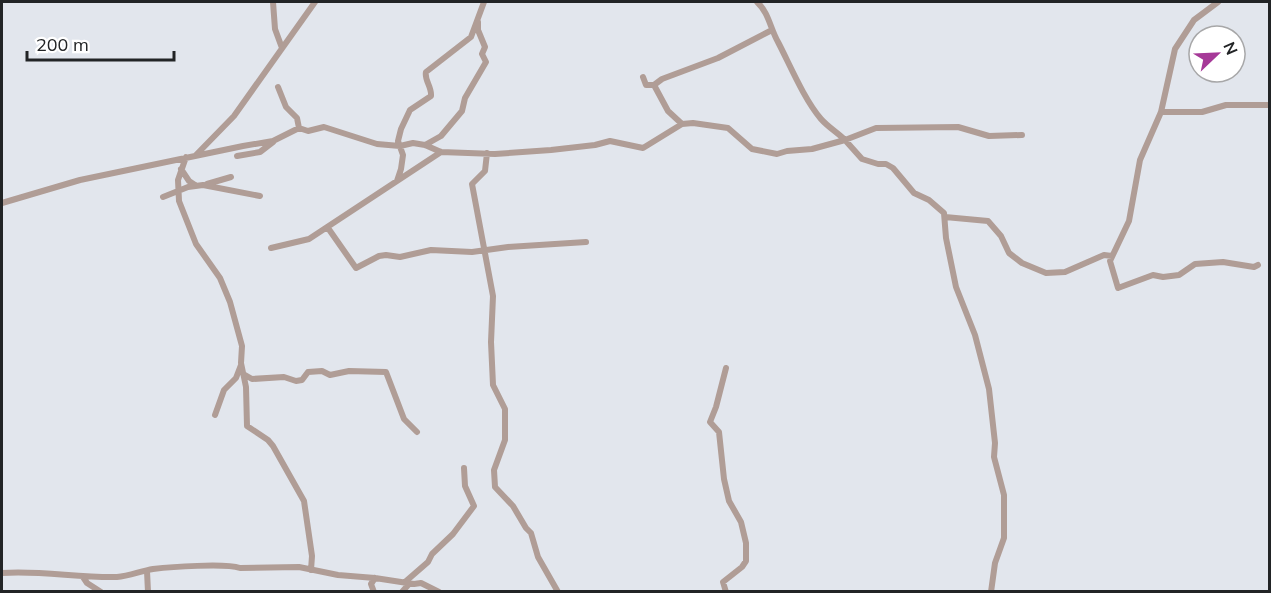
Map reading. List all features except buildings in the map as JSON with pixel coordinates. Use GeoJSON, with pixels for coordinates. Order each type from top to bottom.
{"type":"FeatureCollection","features":[{"type":"Feature","properties":{"kind":"street"},"geometry":{"type":"LineString","coordinates":[[273,2],[275,29],[282,48]]}},
{"type":"Feature","properties":{"kind":"street"},"geometry":{"type":"LineString","coordinates":[[196,155],[234,116],[315,2]]}},
{"type":"Feature","properties":{"kind":"street"},"geometry":{"type":"LineString","coordinates":[[396,181],[403,155],[398,141],[401,129],[410,110],[431,96],[426,72],[471,37],[484,2]]}},
{"type":"Feature","properties":{"kind":"street"},"geometry":{"type":"LineString","coordinates":[[757,2],[767,13],[772,30],[786,54],[789,67],[821,119],[862,159],[878,165],[886,164],[893,168],[914,194],[938,206],[944,213],[945,238],[956,287],[975,335],[989,389],[995,442],[994,457],[1004,495],[1004,538],[994,563],[991,591]]}},
{"type":"Feature","properties":{"kind":"street"},"geometry":{"type":"LineString","coordinates":[[1218,2],[1194,20],[1178,42],[1172,57],[1161,112],[1140,160],[1129,221],[1110,261],[1118,288],[1152,275],[1163,277],[1179,275],[1195,264],[1223,262],[1254,267],[1258,264]]}},
{"type":"Feature","properties":{"kind":"street"},"geometry":{"type":"LineString","coordinates":[[425,145],[441,136],[462,111],[465,98],[486,62],[482,54],[485,47],[478,30],[479,13]]}},
{"type":"Feature","properties":{"kind":"street"},"geometry":{"type":"LineString","coordinates":[[643,77],[646,85],[654,86],[662,79],[718,58],[772,30]]}},
{"type":"Feature","properties":{"kind":"street"},"geometry":{"type":"LineString","coordinates":[[654,86],[668,111],[682,124]]}},
{"type":"Feature","properties":{"kind":"street"},"geometry":{"type":"LineString","coordinates":[[278,87],[286,107],[297,118],[299,128]]}},
{"type":"Feature","properties":{"kind":"street"},"geometry":{"type":"LineString","coordinates":[[1161,112],[1202,112],[1226,105],[1269,105]]}},
{"type":"Feature","properties":{"kind":"street"},"geometry":{"type":"LineString","coordinates":[[2,203],[80,180],[273,141],[299,128],[308,131],[324,127],[377,144],[400,146],[413,143],[441,152],[487,153],[551,150],[610,141],[643,148],[682,124],[693,123],[728,128],[752,149],[777,154],[812,149],[876,128],[958,127],[989,136],[1022,135]]}},
{"type":"Feature","properties":{"kind":"street"},"geometry":{"type":"LineString","coordinates":[[237,156],[260,152],[269,147],[273,141]]}},
{"type":"Feature","properties":{"kind":"street"},"geometry":{"type":"LineString","coordinates":[[271,248],[309,239],[441,152]]}},
{"type":"Feature","properties":{"kind":"street"},"geometry":{"type":"LineString","coordinates":[[487,153],[485,171],[472,184],[493,296],[491,342],[493,385],[505,409],[505,440],[494,470],[495,487],[513,506],[531,533],[538,557],[558,591]]}},
{"type":"Feature","properties":{"kind":"street"},"geometry":{"type":"LineString","coordinates":[[186,157],[177,180],[179,201],[196,244],[225,287],[240,336],[247,426],[273,446],[304,501],[307,537],[312,556],[311,570]]}},
{"type":"Feature","properties":{"kind":"street"},"geometry":{"type":"LineString","coordinates":[[181,169],[189,181],[196,185]]}},
{"type":"Feature","properties":{"kind":"street"},"geometry":{"type":"LineString","coordinates":[[203,185],[231,177]]}},
{"type":"Feature","properties":{"kind":"street"},"geometry":{"type":"LineString","coordinates":[[163,197],[196,185],[260,196]]}},
{"type":"Feature","properties":{"kind":"street"},"geometry":{"type":"LineString","coordinates":[[945,217],[988,221],[1001,236],[1009,253],[1022,263],[1046,273],[1065,272],[1104,255],[1112,256]]}},
{"type":"Feature","properties":{"kind":"street"},"geometry":{"type":"LineString","coordinates":[[328,228],[356,268],[386,255],[400,258],[431,250],[484,251],[508,247],[586,242]]}},
{"type":"Feature","properties":{"kind":"street"},"geometry":{"type":"LineString","coordinates":[[215,415],[224,390],[236,378],[242,364]]}},
{"type":"Feature","properties":{"kind":"street"},"geometry":{"type":"LineString","coordinates":[[726,369],[710,422],[718,432],[729,501],[741,522],[746,543],[746,561],[723,582],[726,591]]}},
{"type":"Feature","properties":{"kind":"street"},"geometry":{"type":"LineString","coordinates":[[244,374],[252,379],[284,377],[296,381],[302,380],[308,372],[322,371],[330,375],[349,371],[386,372],[404,419],[417,432]]}},
{"type":"Feature","properties":{"kind":"street"},"geometry":{"type":"LineString","coordinates":[[402,591],[432,554],[453,534],[474,506],[465,486],[464,468]]}},
{"type":"Feature","properties":{"kind":"street"},"geometry":{"type":"LineString","coordinates":[[2,573],[58,573],[83,577],[121,577],[147,571],[232,565],[240,568],[299,567],[338,575],[421,583],[440,591]]}},
{"type":"Feature","properties":{"kind":"street"},"geometry":{"type":"LineString","coordinates":[[147,571],[148,591]]}},
{"type":"Feature","properties":{"kind":"street"},"geometry":{"type":"LineString","coordinates":[[83,577],[87,583],[101,591]]}},
{"type":"Feature","properties":{"kind":"street"},"geometry":{"type":"LineString","coordinates":[[374,591],[371,584],[375,578]]}}]}
